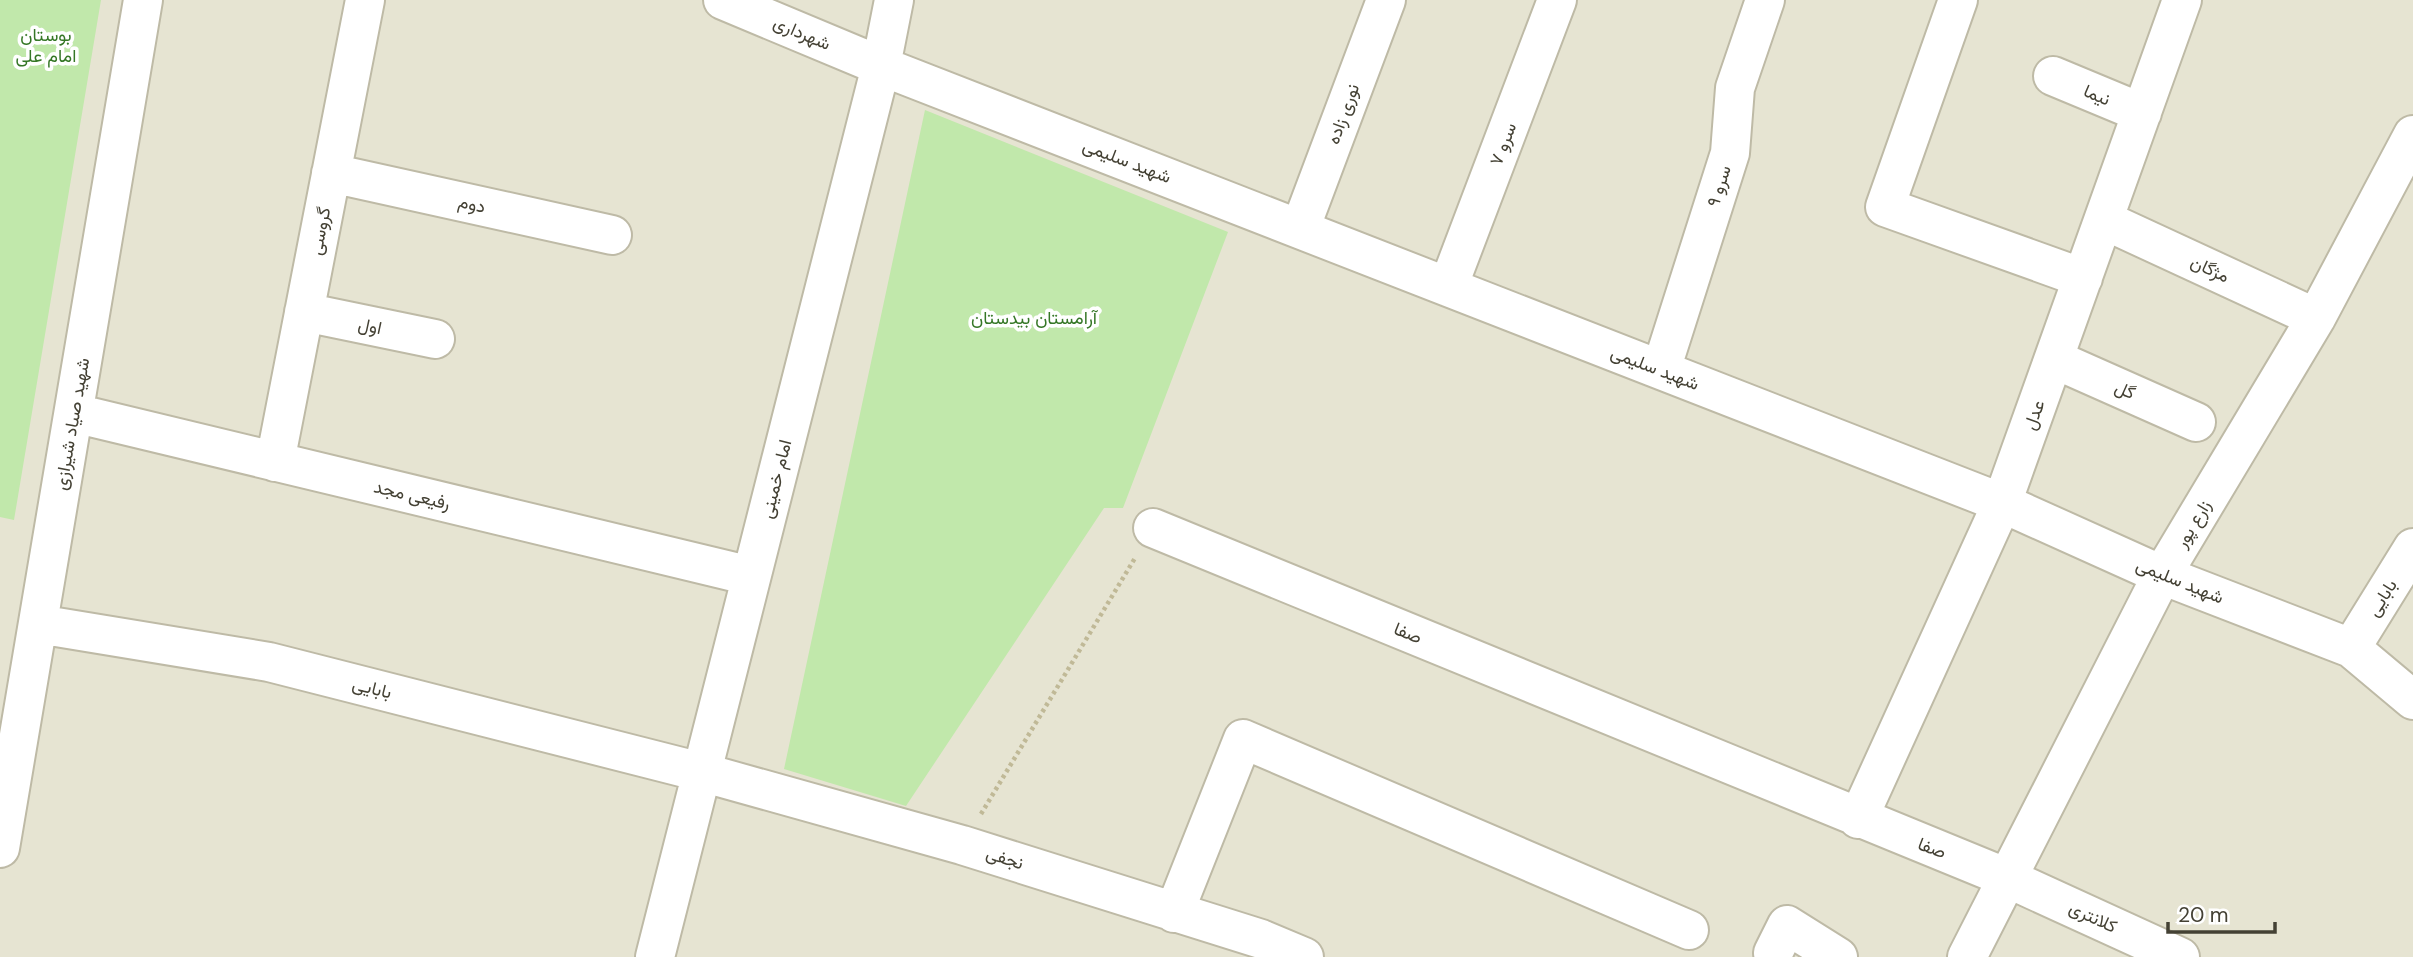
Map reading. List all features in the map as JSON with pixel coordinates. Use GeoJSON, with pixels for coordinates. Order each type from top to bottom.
{"type":"FeatureCollection","features":[{"type":"Feature","properties":{"kind":"street","name":"شهید صیاد شیرازی"},"geometry":{"type":"LineString","coordinates":[[0,848],[7,760],[38,624],[144,0]]}},
{"type":"Feature","properties":{"kind":"street","name":"گروسی"},"geometry":{"type":"LineString","coordinates":[[275,462],[365,0]]}},
{"type":"Feature","properties":{"kind":"street","name":"شهرداری"},"geometry":{"type":"LineString","coordinates":[[723,0],[881,65]]}},
{"type":"Feature","properties":{"kind":"street","name":"امام خمینی"},"geometry":{"type":"LineString","coordinates":[[655,957],[881,65],[894,0]]}},
{"type":"Feature","properties":{"kind":"street","name":"نوری زاده"},"geometry":{"type":"LineString","coordinates":[[1300,229],[1386,0]]}},
{"type":"Feature","properties":{"kind":"street","name":"سرو ۷"},"geometry":{"type":"LineString","coordinates":[[1448,287],[1557,0]]}},
{"type":"Feature","properties":{"kind":"street","name":"سرو ۹"},"geometry":{"type":"LineString","coordinates":[[1661,370],[1730,153],[1735,88],[1765,0]]}},
{"type":"Feature","properties":{"kind":"street"},"geometry":{"type":"LineString","coordinates":[[1958,0],[1885,207],[2083,278]]}},
{"type":"Feature","properties":{"kind":"street","name":"عدل"},"geometry":{"type":"LineString","coordinates":[[1858,819],[2002,503],[2182,0]]}},
{"type":"Feature","properties":{"kind":"street","name":"شهید سلیمی"},"geometry":{"type":"LineString","coordinates":[[881,65],[2002,503],[2162,575],[2351,648],[2413,700]]}},
{"type":"Feature","properties":{"kind":"street","name":"نیما"},"geometry":{"type":"LineString","coordinates":[[2053,76],[2142,113]]}},
{"type":"Feature","properties":{"kind":"street","name":"زارع پور"},"geometry":{"type":"LineString","coordinates":[[1967,957],[2162,575],[2316,318],[2413,135]]}},
{"type":"Feature","properties":{"kind":"street","name":"دوم"},"geometry":{"type":"LineString","coordinates":[[331,173],[612,235]]}},
{"type":"Feature","properties":{"kind":"street","name":"مژگان"},"geometry":{"type":"LineString","coordinates":[[2104,220],[2316,318]]}},
{"type":"Feature","properties":{"kind":"street","name":"اول"},"geometry":{"type":"LineString","coordinates":[[304,312],[435,340]]}},
{"type":"Feature","properties":{"kind":"street","name":"گل"},"geometry":{"type":"LineString","coordinates":[[2054,359],[2196,422]]}},
{"type":"Feature","properties":{"kind":"street","name":"رفیعی مجد"},"geometry":{"type":"LineString","coordinates":[[74,413],[751,576]]}},
{"type":"Feature","properties":{"kind":"street","name":"صفا"},"geometry":{"type":"LineString","coordinates":[[1153,528],[1858,819],[2006,877]]}},
{"type":"Feature","properties":{"kind":"street","name":"بابایی"},"geometry":{"type":"LineString","coordinates":[[2351,648],[2413,549]]}},
{"type":"Feature","properties":{"kind":"street","name":"بابایی"},"geometry":{"type":"LineString","coordinates":[[38,624],[269,662],[702,772]]}},
{"type":"Feature","properties":{"kind":"street"},"geometry":{"type":"LineString","coordinates":[[1174,913],[1244,739],[1689,930]]}},
{"type":"Feature","properties":{"kind":"street","name":"نجفی"},"geometry":{"type":"LineString","coordinates":[[702,772],[962,845],[1261,939],[1304,957]]}},
{"type":"Feature","properties":{"kind":"street","name":"کلانتری"},"geometry":{"type":"LineString","coordinates":[[2006,877],[2180,957]]}},
{"type":"Feature","properties":{"kind":"street"},"geometry":{"type":"LineString","coordinates":[[1773,953],[1787,925],[1838,957]]}},
{"type":"Feature","properties":{"kind":"path"},"geometry":{"type":"LineString","coordinates":[[962,845],[1153,528]]}},
{"type":"Feature","properties":{"kind":"shaded area"},"geometry":{"type":"Polygon","coordinates":[[[0,0],[2413,0],[2413,957],[0,957],[0,0]]]}},
{"type":"Feature","properties":{"kind":"green space","name":"بوستان امام علی"},"geometry":{"type":"Polygon","coordinates":[[[0,0],[101,0],[14,520],[0,517],[0,0]]]}},
{"type":"Feature","properties":{"kind":"green space","name":"آرامستان بیدستان"},"geometry":{"type":"Polygon","coordinates":[[[925,110],[1228,232],[1123,508],[1104,508],[906,806],[784,769],[925,110]]]}}]}
